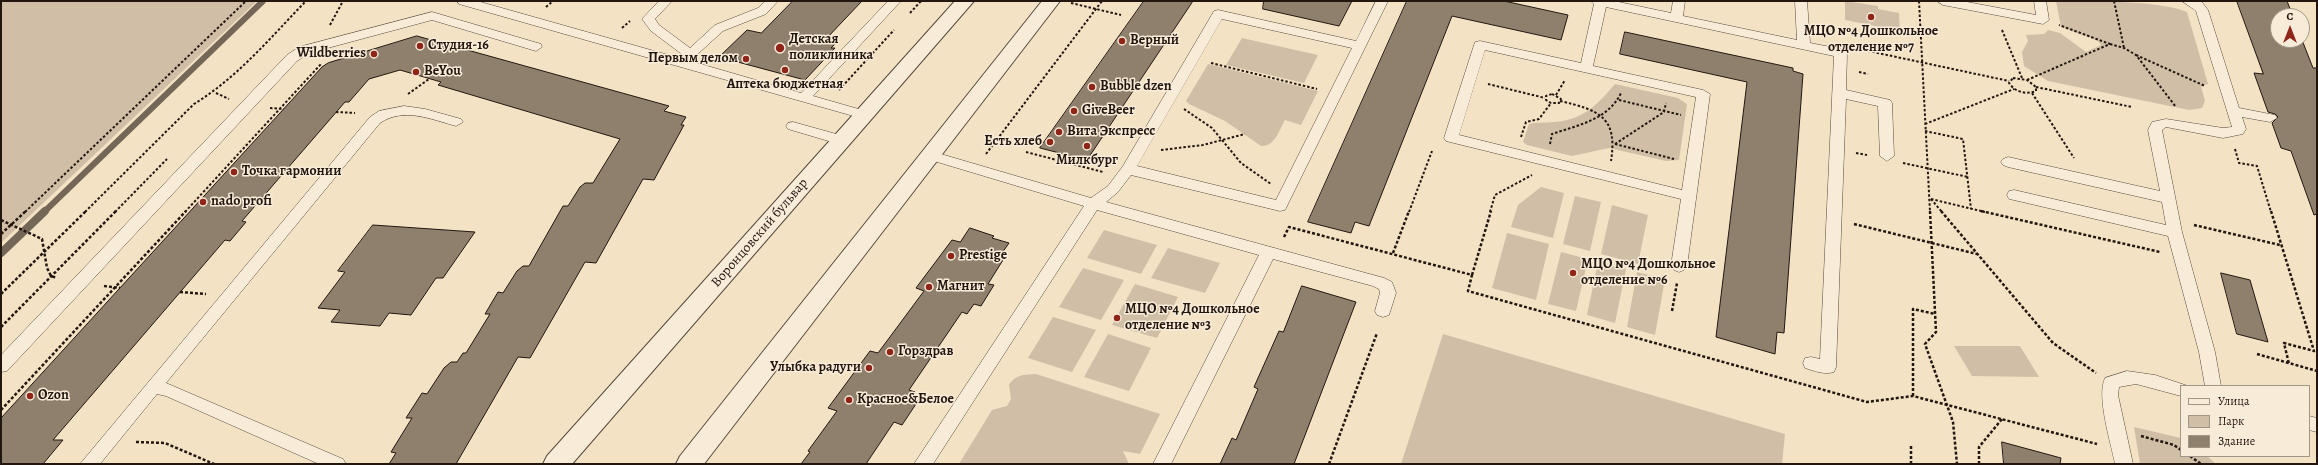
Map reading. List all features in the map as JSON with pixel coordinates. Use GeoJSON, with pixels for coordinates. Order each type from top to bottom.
{"type":"FeatureCollection","features":[{"type":"Feature","properties":{"kind":"street","name":"Воронцовский бульвар"},"geometry":{"type":"LineString","coordinates":[[556,464],[964,1]]}},
{"type":"Feature","properties":{"kind":"street"},"geometry":{"type":"LineString","coordinates":[[689,464],[929,155],[1051,1]]}},
{"type":"Feature","properties":{"kind":"lane"},"geometry":{"type":"LineString","coordinates":[[666,1],[648,19],[686,59]]}},
{"type":"Feature","properties":{"kind":"lane"},"geometry":{"type":"LineString","coordinates":[[686,59],[719,28],[762,12],[772,1]]}},
{"type":"Feature","properties":{"kind":"lane"},"geometry":{"type":"LineString","coordinates":[[804,98],[895,1]]}},
{"type":"Feature","properties":{"kind":"lane"},"geometry":{"type":"LineString","coordinates":[[1128,169],[1280,206],[1382,1]]}},
{"type":"Feature","properties":{"kind":"lane"},"geometry":{"type":"LineString","coordinates":[[1586,68],[1599,1],[1841,53],[1829,302],[1828,367],[1811,364]]}},
{"type":"Feature","properties":{"kind":"lane"},"geometry":{"type":"LineString","coordinates":[[1677,18],[1679,1]]}},
{"type":"Feature","properties":{"kind":"lane"},"geometry":{"type":"LineString","coordinates":[[1801,1],[1804,45]]}},
{"type":"Feature","properties":{"kind":"lane"},"geometry":{"type":"LineString","coordinates":[[1943,1],[2043,20],[2040,1]]}},
{"type":"Feature","properties":{"kind":"lane"},"geometry":{"type":"LineString","coordinates":[[2188,1],[2197,4],[2202,10],[2239,129],[2238,131],[2231,133],[2166,123],[2157,125],[2155,130],[2173,226],[2207,352],[2213,385]]}},
{"type":"Feature","properties":{"kind":"lane"},"geometry":{"type":"LineString","coordinates":[[472,2],[686,59],[826,105],[864,115]]}},
{"type":"Feature","properties":{"kind":"lane"},"geometry":{"type":"LineString","coordinates":[[924,464],[1094,204],[1113,189],[1128,169],[1218,14],[1360,46]]}},
{"type":"Feature","properties":{"kind":"lane"},"geometry":{"type":"LineString","coordinates":[[1,366],[292,58],[304,50],[432,16],[536,47]]}},
{"type":"Feature","properties":{"kind":"lane"},"geometry":{"type":"LineString","coordinates":[[1679,271],[1703,94],[1480,45],[1451,138],[1688,196]]}},
{"type":"Feature","properties":{"kind":"lane"},"geometry":{"type":"LineString","coordinates":[[1840,93],[1885,103],[1880,156]]}},
{"type":"Feature","properties":{"kind":"lane"},"geometry":{"type":"LineString","coordinates":[[89,464],[382,113],[405,109],[456,122]]}},
{"type":"Feature","properties":{"kind":"lane"},"geometry":{"type":"LineString","coordinates":[[2233,111],[2270,118]]}},
{"type":"Feature","properties":{"kind":"lane"},"geometry":{"type":"LineString","coordinates":[[793,126],[842,140]]}},
{"type":"Feature","properties":{"kind":"lane"},"geometry":{"type":"LineString","coordinates":[[929,155],[1094,204],[1378,282],[1386,286],[1388,294],[1383,311]]}},
{"type":"Feature","properties":{"kind":"lane"},"geometry":{"type":"LineString","coordinates":[[2008,162],[2167,198]]}},
{"type":"Feature","properties":{"kind":"lane"},"geometry":{"type":"LineString","coordinates":[[2014,195],[2173,226]]}},
{"type":"Feature","properties":{"kind":"lane"},"geometry":{"type":"LineString","coordinates":[[1162,464],[1269,251]]}},
{"type":"Feature","properties":{"kind":"lane"},"geometry":{"type":"LineString","coordinates":[[2124,464],[2110,395],[2111,383],[2120,378],[2136,378],[2180,389]]}},
{"type":"Feature","properties":{"kind":"lane"},"geometry":{"type":"LineString","coordinates":[[154,388],[169,390],[337,464]]}},
{"type":"Feature","properties":{"kind":"path"},"geometry":{"type":"LineString","coordinates":[[1,234],[246,1]]}},
{"type":"Feature","properties":{"kind":"path"},"geometry":{"type":"LineString","coordinates":[[1,294],[194,104],[216,93],[264,48],[276,30],[306,1]]}},
{"type":"Feature","properties":{"kind":"path"},"geometry":{"type":"LineString","coordinates":[[324,44],[330,25],[342,1]]}},
{"type":"Feature","properties":{"kind":"path"},"geometry":{"type":"LineString","coordinates":[[905,18],[921,1]]}},
{"type":"Feature","properties":{"kind":"path"},"geometry":{"type":"LineString","coordinates":[[1064,1],[1121,15]]}},
{"type":"Feature","properties":{"kind":"path"},"geometry":{"type":"LineString","coordinates":[[985,155],[1102,1]]}},
{"type":"Feature","properties":{"kind":"path"},"geometry":{"type":"LineString","coordinates":[[1919,1],[1925,131],[1931,199],[1936,332],[1925,344],[1953,422],[1956,464]]}},
{"type":"Feature","properties":{"kind":"path"},"geometry":{"type":"LineString","coordinates":[[2114,1],[2124,48]]}},
{"type":"Feature","properties":{"kind":"path"},"geometry":{"type":"LineString","coordinates":[[2043,20],[2124,48],[2136,55],[2215,90],[2228,93]]}},
{"type":"Feature","properties":{"kind":"path"},"geometry":{"type":"LineString","coordinates":[[2001,26],[2002,34],[2022,78]]}},
{"type":"Feature","properties":{"kind":"path"},"geometry":{"type":"LineString","coordinates":[[826,105],[895,30]]}},
{"type":"Feature","properties":{"kind":"path"},"geometry":{"type":"LineString","coordinates":[[2027,80],[2110,44]]}},
{"type":"Feature","properties":{"kind":"path"},"geometry":{"type":"LineString","coordinates":[[2136,55],[2182,111]]}},
{"type":"Feature","properties":{"kind":"path"},"geometry":{"type":"LineString","coordinates":[[1192,59],[1337,94]]}},
{"type":"Feature","properties":{"kind":"path"},"geometry":{"type":"LineString","coordinates":[[1,410],[324,62]]}},
{"type":"Feature","properties":{"kind":"path"},"geometry":{"type":"LineString","coordinates":[[1922,63],[2009,81],[2013,78],[2022,78],[2036,87],[2132,107]]}},
{"type":"Feature","properties":{"kind":"path"},"geometry":{"type":"LineString","coordinates":[[1556,95],[1566,78]]}},
{"type":"Feature","properties":{"kind":"path"},"geometry":{"type":"LineString","coordinates":[[407,95],[429,79]]}},
{"type":"Feature","properties":{"kind":"path"},"geometry":{"type":"LineString","coordinates":[[2009,81],[2014,89]]}},
{"type":"Feature","properties":{"kind":"path"},"geometry":{"type":"LineString","coordinates":[[1481,82],[1545,98],[1551,103]]}},
{"type":"Feature","properties":{"kind":"path"},"geometry":{"type":"LineString","coordinates":[[2032,93],[2036,91],[2036,87]]}},
{"type":"Feature","properties":{"kind":"path"},"geometry":{"type":"LineString","coordinates":[[1549,146],[1552,134],[1602,115],[1619,100],[1622,89]]}},
{"type":"Feature","properties":{"kind":"path"},"geometry":{"type":"LineString","coordinates":[[1925,124],[2014,89],[2032,93],[2074,159]]}},
{"type":"Feature","properties":{"kind":"path"},"geometry":{"type":"LineString","coordinates":[[1545,98],[1549,94],[1556,95],[1560,101]]}},
{"type":"Feature","properties":{"kind":"path"},"geometry":{"type":"LineString","coordinates":[[1619,100],[1683,116]]}},
{"type":"Feature","properties":{"kind":"path"},"geometry":{"type":"LineString","coordinates":[[1615,144],[1664,112],[1666,100]]}},
{"type":"Feature","properties":{"kind":"path"},"geometry":{"type":"LineString","coordinates":[[1167,101],[1198,116],[1212,128],[1241,163],[1276,188],[1288,191]]}},
{"type":"Feature","properties":{"kind":"path"},"geometry":{"type":"LineString","coordinates":[[1520,139],[1526,122],[1539,119],[1551,103],[1560,101],[1592,109],[1602,115],[1613,129],[1615,144],[1614,149]]}},
{"type":"Feature","properties":{"kind":"path"},"geometry":{"type":"LineString","coordinates":[[336,112],[358,114]]}},
{"type":"Feature","properties":{"kind":"path"},"geometry":{"type":"LineString","coordinates":[[1925,131],[1963,139],[1971,209]]}},
{"type":"Feature","properties":{"kind":"path"},"geometry":{"type":"LineString","coordinates":[[1140,146],[1160,150],[1177,149],[1223,141],[1245,134]]}},
{"type":"Feature","properties":{"kind":"path"},"geometry":{"type":"LineString","coordinates":[[1615,144],[1682,161]]}},
{"type":"Feature","properties":{"kind":"path"},"geometry":{"type":"LineString","coordinates":[[2235,146],[2239,162],[2257,166],[2280,245],[2316,351]]}},
{"type":"Feature","properties":{"kind":"path"},"geometry":{"type":"LineString","coordinates":[[1393,253],[1432,151]]}},
{"type":"Feature","properties":{"kind":"path"},"geometry":{"type":"LineString","coordinates":[[1026,152],[1105,172]]}},
{"type":"Feature","properties":{"kind":"path"},"geometry":{"type":"LineString","coordinates":[[1855,153],[1880,156]]}},
{"type":"Feature","properties":{"kind":"path"},"geometry":{"type":"LineString","coordinates":[[1,327],[168,158]]}},
{"type":"Feature","properties":{"kind":"path"},"geometry":{"type":"LineString","coordinates":[[1900,162],[1968,177]]}},
{"type":"Feature","properties":{"kind":"path"},"geometry":{"type":"LineString","coordinates":[[1537,172],[1495,195],[1468,291],[1867,402],[1913,396],[2100,445]]}},
{"type":"Feature","properties":{"kind":"path"},"geometry":{"type":"LineString","coordinates":[[1931,199],[2163,253]]}},
{"type":"Feature","properties":{"kind":"path"},"geometry":{"type":"LineString","coordinates":[[1931,199],[2053,343],[2111,383]]}},
{"type":"Feature","properties":{"kind":"path"},"geometry":{"type":"LineString","coordinates":[[1,220],[42,239],[46,268],[51,276],[79,285]]}},
{"type":"Feature","properties":{"kind":"path"},"geometry":{"type":"LineString","coordinates":[[1851,223],[1977,254]]}},
{"type":"Feature","properties":{"kind":"path"},"geometry":{"type":"LineString","coordinates":[[2173,226],[2280,245]]}},
{"type":"Feature","properties":{"kind":"path"},"geometry":{"type":"LineString","coordinates":[[1283,238],[1289,227],[1393,253],[1472,275]]}},
{"type":"Feature","properties":{"kind":"path"},"geometry":{"type":"LineString","coordinates":[[1672,312],[1679,271]]}},
{"type":"Feature","properties":{"kind":"path"},"geometry":{"type":"LineString","coordinates":[[180,292],[212,295]]}},
{"type":"Feature","properties":{"kind":"path"},"geometry":{"type":"LineString","coordinates":[[1913,396],[1913,309],[1935,314]]}},
{"type":"Feature","properties":{"kind":"path"},"geometry":{"type":"LineString","coordinates":[[1329,464],[1377,333]]}},
{"type":"Feature","properties":{"kind":"path"},"geometry":{"type":"LineString","coordinates":[[2289,364],[2284,343],[2316,351]]}},
{"type":"Feature","properties":{"kind":"path"},"geometry":{"type":"LineString","coordinates":[[2257,354],[2289,364],[2317,370]]}},
{"type":"Feature","properties":{"kind":"path"},"geometry":{"type":"LineString","coordinates":[[1979,464],[1979,447],[2002,419]]}},
{"type":"Feature","properties":{"kind":"path"},"geometry":{"type":"LineString","coordinates":[[2139,428],[2140,436]]}},
{"type":"Feature","properties":{"kind":"path"},"geometry":{"type":"LineString","coordinates":[[2117,430],[2174,445],[2180,449]]}},
{"type":"Feature","properties":{"kind":"path"},"geometry":{"type":"LineString","coordinates":[[109,440],[165,443],[214,464]]}},
{"type":"Feature","properties":{"kind":"path"},"geometry":{"type":"LineString","coordinates":[[1911,446],[1911,464]]}},
{"type":"Feature","properties":{"kind":"path"},"geometry":{"type":"LineString","coordinates":[[2191,457],[2201,464]]}},
{"type":"Feature","properties":{"kind":"green space"},"geometry":{"type":"Polygon","coordinates":[[[1,1],[257,1],[1,243],[1,1]]]}},
{"type":"Feature","properties":{"kind":"green space"},"geometry":{"type":"Polygon","coordinates":[[[1845,1],[1878,6],[1878,9],[1899,13],[1900,31],[1845,20],[1845,1]]]}},
{"type":"Feature","properties":{"kind":"green space"},"geometry":{"type":"Polygon","coordinates":[[[2056,1],[2142,3],[2174,8],[2187,12],[2208,84],[2201,86],[2205,101],[2202,108],[2189,110],[2048,81],[2024,66],[2022,52],[2028,41],[2026,35],[2044,34],[2048,30],[2060,33],[2086,52],[2101,45],[2098,41],[2061,27],[2056,1]]]}},
{"type":"Feature","properties":{"kind":"green space"},"geometry":{"type":"Polygon","coordinates":[[[1242,38],[1318,55],[1304,83],[1226,65],[1242,38]]]}},
{"type":"Feature","properties":{"kind":"green space"},"geometry":{"type":"Polygon","coordinates":[[[1208,64],[1318,91],[1301,125],[1285,120],[1273,141],[1266,146],[1261,146],[1225,121],[1189,104],[1186,101],[1208,64]]]}},
{"type":"Feature","properties":{"kind":"green space"},"geometry":{"type":"Polygon","coordinates":[[[1615,84],[1678,98],[1687,104],[1679,160],[1666,161],[1609,148],[1572,156],[1527,145],[1523,142],[1529,124],[1564,121],[1581,115],[1602,99],[1615,84]]]}},
{"type":"Feature","properties":{"kind":"green space"},"geometry":{"type":"Polygon","coordinates":[[[1541,187],[1564,193],[1553,238],[1511,227],[1518,205],[1541,187]]]}},
{"type":"Feature","properties":{"kind":"green space"},"geometry":{"type":"Polygon","coordinates":[[[1575,196],[1601,202],[1590,251],[1563,244],[1575,196]]]}},
{"type":"Feature","properties":{"kind":"green space"},"geometry":{"type":"Polygon","coordinates":[[[1612,205],[1648,215],[1638,264],[1601,254],[1612,205]]]}},
{"type":"Feature","properties":{"kind":"green space"},"geometry":{"type":"Polygon","coordinates":[[[1104,230],[1157,245],[1141,274],[1087,258],[1104,230]]]}},
{"type":"Feature","properties":{"kind":"green space"},"geometry":{"type":"Polygon","coordinates":[[[1507,233],[1549,244],[1536,300],[1492,288],[1507,233]]]}},
{"type":"Feature","properties":{"kind":"green space"},"geometry":{"type":"Polygon","coordinates":[[[1168,248],[1220,263],[1205,293],[1151,278],[1168,248]]]}},
{"type":"Feature","properties":{"kind":"green space"},"geometry":{"type":"Polygon","coordinates":[[[1561,252],[1588,259],[1576,311],[1548,304],[1561,252]]]}},
{"type":"Feature","properties":{"kind":"green space"},"geometry":{"type":"Polygon","coordinates":[[[1598,262],[1626,269],[1615,323],[1587,315],[1598,262]]]}},
{"type":"Feature","properties":{"kind":"green space"},"geometry":{"type":"Polygon","coordinates":[[[1083,268],[1124,280],[1101,320],[1059,307],[1083,268]]]}},
{"type":"Feature","properties":{"kind":"green space"},"geometry":{"type":"Polygon","coordinates":[[[1637,272],[1665,279],[1655,335],[1627,327],[1637,272]]]}},
{"type":"Feature","properties":{"kind":"green space"},"geometry":{"type":"Polygon","coordinates":[[[1135,284],[1178,297],[1157,338],[1112,325],[1135,284]]]}},
{"type":"Feature","properties":{"kind":"green space"},"geometry":{"type":"Polygon","coordinates":[[[1053,317],[1096,330],[1072,372],[1028,358],[1053,317]]]}},
{"type":"Feature","properties":{"kind":"green space"},"geometry":{"type":"Polygon","coordinates":[[[1108,334],[1151,348],[1129,391],[1084,377],[1108,334]]]}},
{"type":"Feature","properties":{"kind":"green space"},"geometry":{"type":"Polygon","coordinates":[[[1443,334],[1785,434],[1782,464],[1401,464],[1443,334]]]}},
{"type":"Feature","properties":{"kind":"green space"},"geometry":{"type":"Polygon","coordinates":[[[1954,346],[2020,346],[2039,377],[1972,376],[1954,346]]]}},
{"type":"Feature","properties":{"kind":"green space"},"geometry":{"type":"Polygon","coordinates":[[[1036,374],[1160,414],[1140,454],[1123,451],[1129,464],[959,464],[992,410],[1007,406],[1011,399],[1009,385],[1012,381],[1017,377],[1036,374]]]}},
{"type":"Feature","properties":{"kind":"green space"},"geometry":{"type":"Polygon","coordinates":[[[2134,427],[2180,438],[2180,457],[2208,457],[2216,464],[2140,464],[2134,427]]]}},
{"type":"Feature","properties":{"kind":"building","name":"Детская поликлиника"},"geometry":{"type":"Polygon","coordinates":[[[793,1],[862,1],[826,39],[837,42],[831,48],[835,48],[805,80],[719,57],[747,30],[761,33],[793,1]]]}},
{"type":"Feature","properties":{"kind":"building"},"geometry":{"type":"Polygon","coordinates":[[[1144,1],[1193,1],[1087,160],[1040,148],[1144,1]]]}},
{"type":"Feature","properties":{"kind":"building"},"geometry":{"type":"Polygon","coordinates":[[[1264,1],[1352,1],[1339,26],[1263,9],[1264,1]]]}},
{"type":"Feature","properties":{"kind":"building"},"geometry":{"type":"Polygon","coordinates":[[[1407,1],[1504,1],[1568,15],[1561,40],[1452,16],[1369,226],[1355,222],[1351,233],[1308,222],[1407,1]]]}},
{"type":"Feature","properties":{"kind":"building"},"geometry":{"type":"Polygon","coordinates":[[[2237,1],[2287,1],[2290,8],[2270,8],[2270,48],[2305,48],[2313,68],[2317,68],[2317,214],[2314,215],[2291,151],[2281,148],[2272,123],[2278,117],[2275,114],[2268,112],[2254,73],[2263,74],[2237,1]]]}},
{"type":"Feature","properties":{"kind":"building"},"geometry":{"type":"Polygon","coordinates":[[[1625,32],[1793,68],[1793,71],[1803,74],[1784,333],[1777,332],[1775,354],[1716,337],[1747,82],[1620,54],[1625,32]]]}},
{"type":"Feature","properties":{"kind":"building"},"geometry":{"type":"Polygon","coordinates":[[[417,36],[669,106],[664,111],[686,117],[681,125],[684,125],[654,180],[643,179],[596,263],[585,262],[530,358],[518,357],[456,464],[389,464],[396,453],[391,452],[412,418],[406,418],[422,393],[427,394],[444,368],[451,362],[457,362],[463,353],[466,353],[490,314],[485,314],[498,292],[503,293],[517,271],[523,266],[529,266],[563,206],[568,206],[580,187],[585,183],[593,183],[620,139],[438,85],[441,82],[400,70],[369,79],[349,102],[345,102],[242,221],[246,222],[230,241],[225,240],[53,440],[63,440],[43,464],[1,464],[1,418],[322,67],[328,63],[417,36]]]}},
{"type":"Feature","properties":{"kind":"building"},"geometry":{"type":"Polygon","coordinates":[[[373,225],[475,232],[443,278],[436,278],[411,315],[389,313],[380,326],[331,322],[340,310],[318,308],[345,272],[338,271],[373,225]]]}},
{"type":"Feature","properties":{"kind":"building"},"geometry":{"type":"Polygon","coordinates":[[[970,228],[994,236],[992,238],[1009,243],[998,259],[1003,260],[988,284],[994,285],[981,306],[974,304],[967,314],[962,312],[909,390],[915,392],[910,398],[918,401],[902,425],[894,422],[866,464],[801,464],[810,452],[808,451],[837,411],[828,408],[870,351],[878,353],[924,291],[916,288],[952,240],[960,242],[970,228]]]}},
{"type":"Feature","properties":{"kind":"building"},"geometry":{"type":"Polygon","coordinates":[[[2221,273],[2250,280],[2268,342],[2237,334],[2221,273]]]}},
{"type":"Feature","properties":{"kind":"building"},"geometry":{"type":"Polygon","coordinates":[[[1302,286],[1356,302],[1294,464],[1220,464],[1232,438],[1236,440],[1258,389],[1254,387],[1279,331],[1283,332],[1302,286]]]}},
{"type":"Feature","properties":{"kind":"building"},"geometry":{"type":"Polygon","coordinates":[[[2002,442],[2061,458],[2060,464],[2004,464],[2002,442]]]}},
{"type":"Feature","properties":{"kind":"waterway"},"geometry":{"type":"LineString","coordinates":[[44,212],[263,1]]}},
{"type":"Feature","properties":{"kind":"waterway"},"geometry":{"type":"LineString","coordinates":[[1,253],[45,211]]}},
{"type":"Feature","properties":{"kind":"place","name":"МЦО №4 Дошкольное отделение №7"},"geometry":{"type":"Point","coordinates":[1871,17]}},
{"type":"Feature","properties":{"kind":"place","name":"Верный"},"geometry":{"type":"Point","coordinates":[1122,41]}},
{"type":"Feature","properties":{"kind":"place","name":"Студия-16"},"geometry":{"type":"Point","coordinates":[420,46]}},
{"type":"Feature","properties":{"kind":"place","name":"Детская поликлиника"},"geometry":{"type":"Point","coordinates":[780,48]}},
{"type":"Feature","properties":{"kind":"place","name":"Wildberries"},"geometry":{"type":"Point","coordinates":[374,54]}},
{"type":"Feature","properties":{"kind":"place","name":"Первым делом"},"geometry":{"type":"Point","coordinates":[746,59]}},
{"type":"Feature","properties":{"kind":"place","name":"Аптека бюджетная"},"geometry":{"type":"Point","coordinates":[785,70]}},
{"type":"Feature","properties":{"kind":"place","name":"BeYou"},"geometry":{"type":"Point","coordinates":[416,72]}},
{"type":"Feature","properties":{"kind":"place","name":"Bubble dzen"},"geometry":{"type":"Point","coordinates":[1092,87]}},
{"type":"Feature","properties":{"kind":"place","name":"GiveBeer"},"geometry":{"type":"Point","coordinates":[1074,111]}},
{"type":"Feature","properties":{"kind":"place","name":"Вита Экспресс"},"geometry":{"type":"Point","coordinates":[1059,132]}},
{"type":"Feature","properties":{"kind":"place","name":"Есть хлеб"},"geometry":{"type":"Point","coordinates":[1050,142]}},
{"type":"Feature","properties":{"kind":"place","name":"Милкбург"},"geometry":{"type":"Point","coordinates":[1087,146]}},
{"type":"Feature","properties":{"kind":"place","name":"Точка гармонии"},"geometry":{"type":"Point","coordinates":[234,172]}},
{"type":"Feature","properties":{"kind":"place","name":"nado profi"},"geometry":{"type":"Point","coordinates":[203,202]}},
{"type":"Feature","properties":{"kind":"place","name":"Prestige"},"geometry":{"type":"Point","coordinates":[951,256]}},
{"type":"Feature","properties":{"kind":"place","name":"МЦО №4 Дошкольное отделение №6"},"geometry":{"type":"Point","coordinates":[1573,273]}},
{"type":"Feature","properties":{"kind":"place","name":"Магнит"},"geometry":{"type":"Point","coordinates":[929,287]}},
{"type":"Feature","properties":{"kind":"place","name":"МЦО №4 Дошкольное отделение №3"},"geometry":{"type":"Point","coordinates":[1117,318]}},
{"type":"Feature","properties":{"kind":"place","name":"Горздрав"},"geometry":{"type":"Point","coordinates":[890,352]}},
{"type":"Feature","properties":{"kind":"place","name":"Улыбка радуги"},"geometry":{"type":"Point","coordinates":[869,368]}},
{"type":"Feature","properties":{"kind":"place","name":"Ozon"},"geometry":{"type":"Point","coordinates":[30,396]}},
{"type":"Feature","properties":{"kind":"place","name":"Красное&Белое"},"geometry":{"type":"Point","coordinates":[849,400]}}]}
